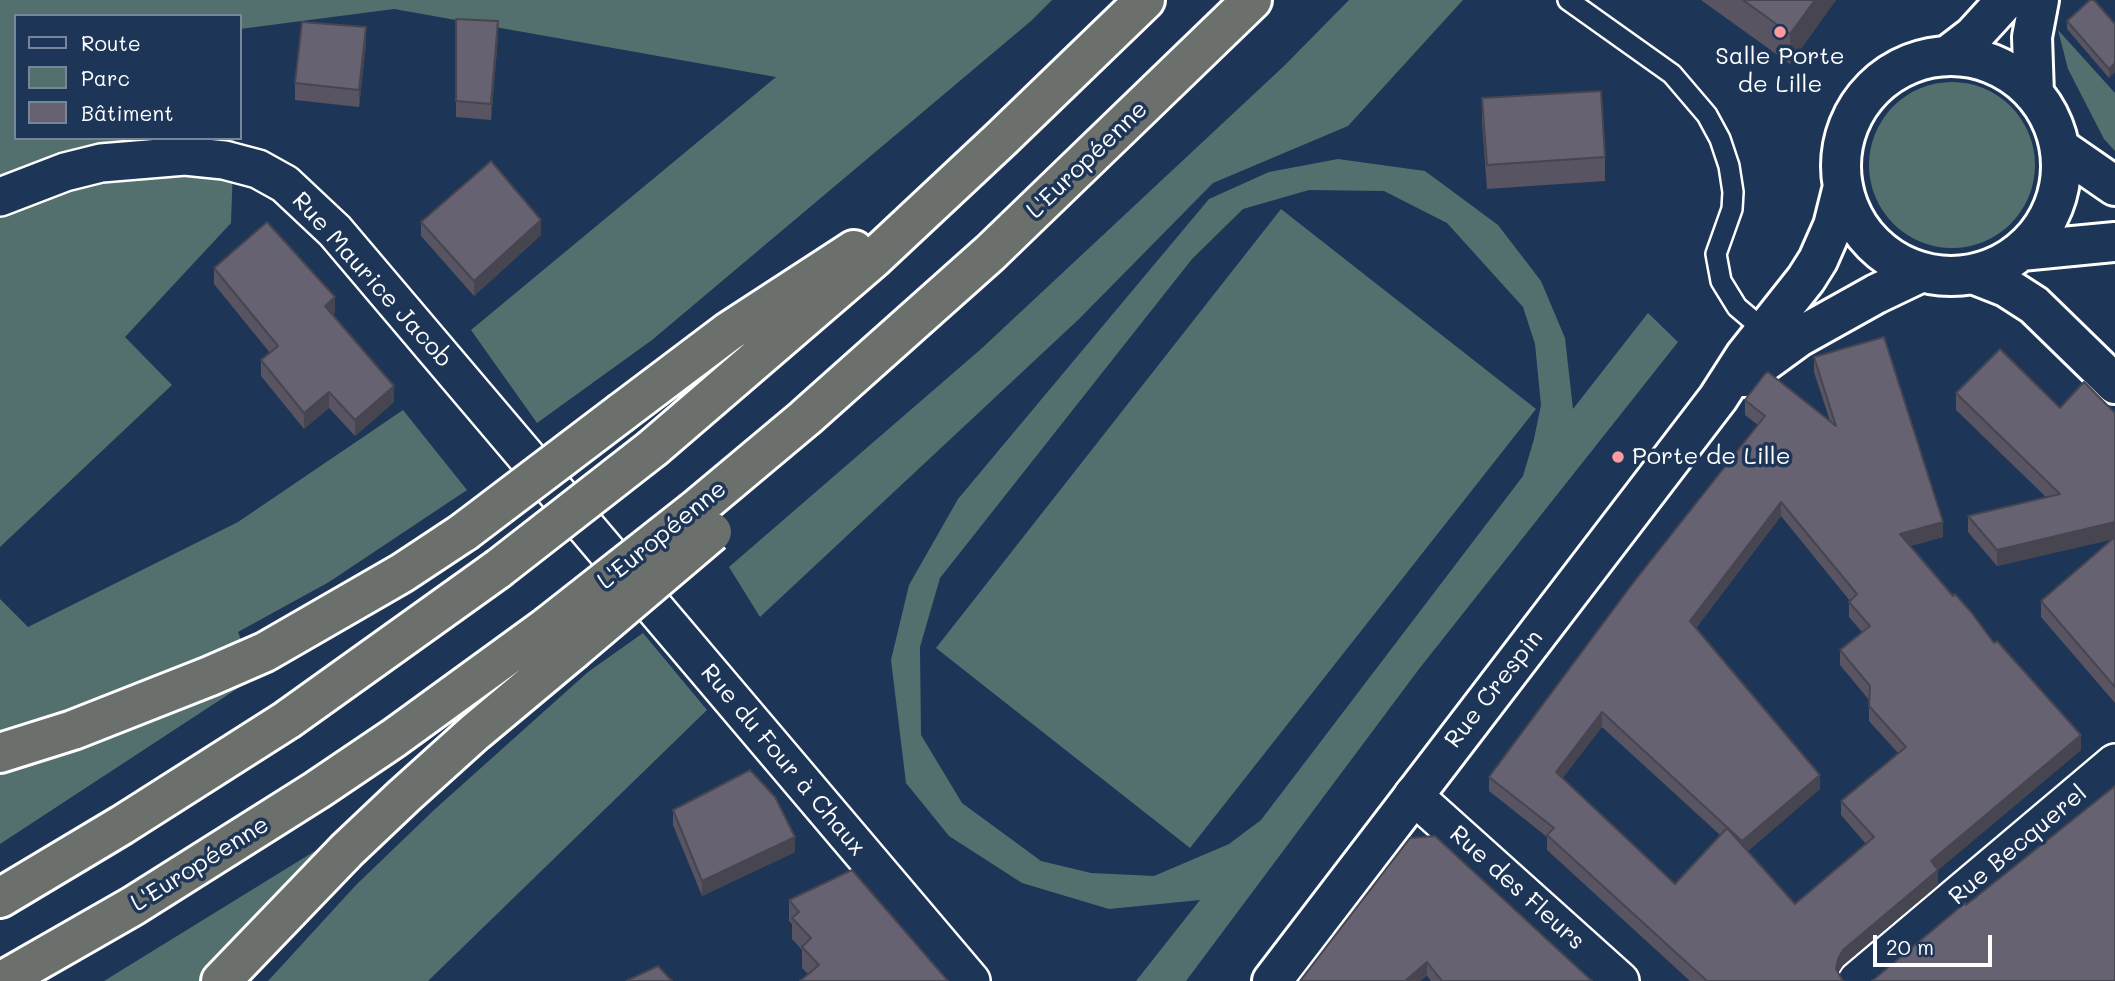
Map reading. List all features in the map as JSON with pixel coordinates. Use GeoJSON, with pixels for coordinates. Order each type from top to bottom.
{"type":"FeatureCollection","features":[{"type":"Feature","properties":{"kind":"highway"},"geometry":{"type":"LineString","coordinates":[[0,898],[133,819],[275,727],[498,569],[653,448],[864,266],[1066,78],[1145,0]]}},
{"type":"Feature","properties":{"kind":"highway","name":"L'Européenne"},"geometry":{"type":"LineString","coordinates":[[2,981],[133,906],[394,738],[560,638],[703,522],[805,418],[990,253],[1252,0]]}},
{"type":"Feature","properties":{"kind":"highway"},"geometry":{"type":"LineString","coordinates":[[0,753],[73,730],[265,652],[402,573],[464,532],[685,362],[780,296],[936,200]]}},
{"type":"Feature","properties":{"kind":"highway"},"geometry":{"type":"LineString","coordinates":[[221,981],[347,850],[475,732],[560,638]]}},
{"type":"Feature","properties":{"kind":"main road"},"geometry":{"type":"LineString","coordinates":[[1947,56],[1973,36],[2006,0]]}},
{"type":"Feature","properties":{"kind":"main road"},"geometry":{"type":"LineString","coordinates":[[2034,94],[2032,37],[2039,0]]}},
{"type":"Feature","properties":{"kind":"main road"},"geometry":{"type":"LineString","coordinates":[[1947,56],[1964,57],[1990,63],[2014,76],[2034,94],[2053,125],[2060,148],[2061,175],[2052,209],[2039,232],[2021,251],[2003,263],[1973,274],[1943,276],[1898,263],[1870,241],[1850,212],[1841,167],[1844,139],[1850,122],[1865,97],[1885,78],[1919,61],[1947,56]]}},
{"type":"Feature","properties":{"kind":"main road"},"geometry":{"type":"LineString","coordinates":[[2060,148],[2115,186]]}},
{"type":"Feature","properties":{"kind":"main road","name":"Rue Crespin"},"geometry":{"type":"LineString","coordinates":[[1272,981],[1718,398],[1764,330],[1806,279],[1833,226],[1843,186]]}},
{"type":"Feature","properties":{"kind":"main road"},"geometry":{"type":"LineString","coordinates":[[2021,251],[2115,242]]}},
{"type":"Feature","properties":{"kind":"main road","name":"Rue Crespin"},"geometry":{"type":"LineString","coordinates":[[1718,398],[1759,364],[1799,337],[1876,294],[1923,272]]}},
{"type":"Feature","properties":{"kind":"main road"},"geometry":{"type":"LineString","coordinates":[[1973,274],[2006,287],[2034,305],[2115,384]]}},
{"type":"Feature","properties":{"kind":"street","name":"Rue Maurice Jacob"},"geometry":{"type":"LineString","coordinates":[[0,197],[65,172],[101,163],[185,156],[224,160],[258,169],[285,184],[335,231],[595,538]]}},
{"type":"Feature","properties":{"kind":"street","name":"Rue du Four à Chaux"},"geometry":{"type":"LineString","coordinates":[[595,538],[971,981]]}},
{"type":"Feature","properties":{"kind":"street","name":"Rue Becquerel"},"geometry":{"type":"LineString","coordinates":[[1857,981],[2115,763]]}},
{"type":"Feature","properties":{"kind":"street","name":"Rue des Fleurs"},"geometry":{"type":"LineString","coordinates":[[1413,795],[1620,981]]}},
{"type":"Feature","properties":{"kind":"lane"},"geometry":{"type":"LineString","coordinates":[[1568,0],[1672,74],[1707,115],[1720,139],[1729,166],[1733,192],[1732,209],[1716,254],[1721,281],[1737,307],[1764,330]]}},
{"type":"Feature","properties":{"kind":"green space"},"geometry":{"type":"Polygon","coordinates":[[[0,0],[1052,0],[1031,21],[652,340],[537,423],[471,330],[776,77],[394,9],[242,29],[242,14],[14,14],[14,140],[234,140],[231,223],[125,337],[172,385],[0,547],[0,0]]]}},
{"type":"Feature","properties":{"kind":"green space"},"geometry":{"type":"Polygon","coordinates":[[[1349,0],[1463,0],[1348,126],[1213,183],[1079,319],[760,617],[729,567],[981,349],[1284,66],[1349,0]]]}},
{"type":"Feature","properties":{"kind":"green space"},"geometry":{"type":"Polygon","coordinates":[[[2058,30],[2115,93],[2115,151],[2104,139],[2068,69],[2058,30]]]}},
{"type":"Feature","properties":{"kind":"green space"},"geometry":{"type":"Polygon","coordinates":[[[1952,82],[1984,88],[2011,106],[2029,133],[2035,165],[2029,197],[2011,224],[1984,242],[1952,248],[1920,242],[1893,224],[1875,197],[1869,165],[1875,133],[1893,106],[1920,88],[1952,82]]]}},
{"type":"Feature","properties":{"kind":"green space"},"geometry":{"type":"Polygon","coordinates":[[[1338,159],[1425,171],[1498,225],[1541,281],[1565,338],[1573,409],[1648,313],[1678,342],[1419,669],[1186,981],[1136,981],[1200,900],[1109,909],[1022,883],[949,836],[906,783],[891,660],[909,585],[958,499],[1209,199],[1269,172],[1338,159]],[[1309,190],[1243,209],[1192,259],[940,578],[920,647],[921,735],[962,803],[1041,861],[1091,873],[1154,876],[1229,844],[1261,820],[1523,476],[1541,405],[1535,344],[1523,307],[1447,223],[1384,191],[1309,190]]]}},
{"type":"Feature","properties":{"kind":"green space"},"geometry":{"type":"Polygon","coordinates":[[[1281,209],[1536,409],[1190,848],[936,648],[1281,209]]]}},
{"type":"Feature","properties":{"kind":"green space"},"geometry":{"type":"Polygon","coordinates":[[[403,410],[467,490],[329,582],[238,632],[255,677],[0,844],[0,599],[28,627],[238,522],[403,410]]]}},
{"type":"Feature","properties":{"kind":"green space"},"geometry":{"type":"Polygon","coordinates":[[[643,633],[707,710],[428,981],[268,981],[356,885],[434,810],[588,672],[643,633]]]}},
{"type":"Feature","properties":{"kind":"green space"},"geometry":{"type":"Polygon","coordinates":[[[336,838],[204,981],[104,981],[336,838]]]}},
{"type":"Feature","properties":{"kind":"building"},"geometry":{"type":"Polygon","coordinates":[[[1743,0],[1815,0],[1790,34],[1743,0]]]}},
{"type":"Feature","properties":{"kind":"building"},"geometry":{"type":"Polygon","coordinates":[[[2090,0],[2094,0],[2115,24],[2115,63],[2109,69],[2067,21],[2090,0]]]}},
{"type":"Feature","properties":{"kind":"building"},"geometry":{"type":"Polygon","coordinates":[[[456,19],[498,21],[491,104],[456,101],[456,19]]]}},
{"type":"Feature","properties":{"kind":"building"},"geometry":{"type":"Polygon","coordinates":[[[302,22],[366,27],[359,90],[295,83],[302,22]]]}},
{"type":"Feature","properties":{"kind":"building"},"geometry":{"type":"Polygon","coordinates":[[[1601,91],[1605,157],[1487,165],[1482,98],[1601,91]]]}},
{"type":"Feature","properties":{"kind":"building"},"geometry":{"type":"Polygon","coordinates":[[[491,161],[541,220],[474,281],[421,222],[491,161]]]}},
{"type":"Feature","properties":{"kind":"building"},"geometry":{"type":"Polygon","coordinates":[[[267,222],[335,297],[325,306],[394,386],[355,420],[329,392],[304,413],[261,360],[278,346],[214,268],[267,222]]]}},
{"type":"Feature","properties":{"kind":"building"},"geometry":{"type":"Polygon","coordinates":[[[1884,337],[1943,522],[1900,534],[1953,596],[1955,594],[1971,612],[1994,643],[1997,641],[2081,735],[1931,861],[1938,870],[1843,950],[1836,969],[1843,981],[1707,981],[1547,835],[1554,828],[1489,777],[1633,583],[1765,416],[1745,400],[1765,374],[1768,372],[1836,426],[1814,357],[1884,337]],[[1781,502],[1690,621],[1820,775],[1742,841],[1602,712],[1556,772],[1675,884],[1727,828],[1795,904],[1874,837],[1841,801],[1906,747],[1869,706],[1870,686],[1840,650],[1870,626],[1849,602],[1857,594],[1781,502]]]}},
{"type":"Feature","properties":{"kind":"building"},"geometry":{"type":"Polygon","coordinates":[[[2000,349],[2060,408],[2084,382],[2115,413],[2115,522],[1997,550],[1968,516],[2060,494],[1956,393],[2000,349]]]}},
{"type":"Feature","properties":{"kind":"building"},"geometry":{"type":"Polygon","coordinates":[[[2115,537],[2115,687],[2041,601],[2115,537]]]}},
{"type":"Feature","properties":{"kind":"building"},"geometry":{"type":"Polygon","coordinates":[[[750,770],[775,797],[795,837],[702,881],[673,810],[750,770]]]}},
{"type":"Feature","properties":{"kind":"building"},"geometry":{"type":"Polygon","coordinates":[[[2115,786],[2115,981],[1872,981],[1965,903],[1966,905],[2115,786]]]}},
{"type":"Feature","properties":{"kind":"building"},"geometry":{"type":"Polygon","coordinates":[[[1435,836],[1592,981],[1442,981],[1427,962],[1405,981],[1300,981],[1410,838],[1435,836]]]}},
{"type":"Feature","properties":{"kind":"building"},"geometry":{"type":"Polygon","coordinates":[[[852,870],[948,981],[800,981],[819,965],[802,947],[811,938],[792,918],[799,912],[789,900],[852,870]]]}},
{"type":"Feature","properties":{"kind":"building"},"geometry":{"type":"Polygon","coordinates":[[[658,966],[672,981],[626,981],[658,966]]]}},
{"type":"Feature","properties":{"kind":"place","name":"Salle Porte de Lille"},"geometry":{"type":"Point","coordinates":[1780,32]}},
{"type":"Feature","properties":{"kind":"place","name":"Porte de Lille"},"geometry":{"type":"Point","coordinates":[1618,457]}}]}
